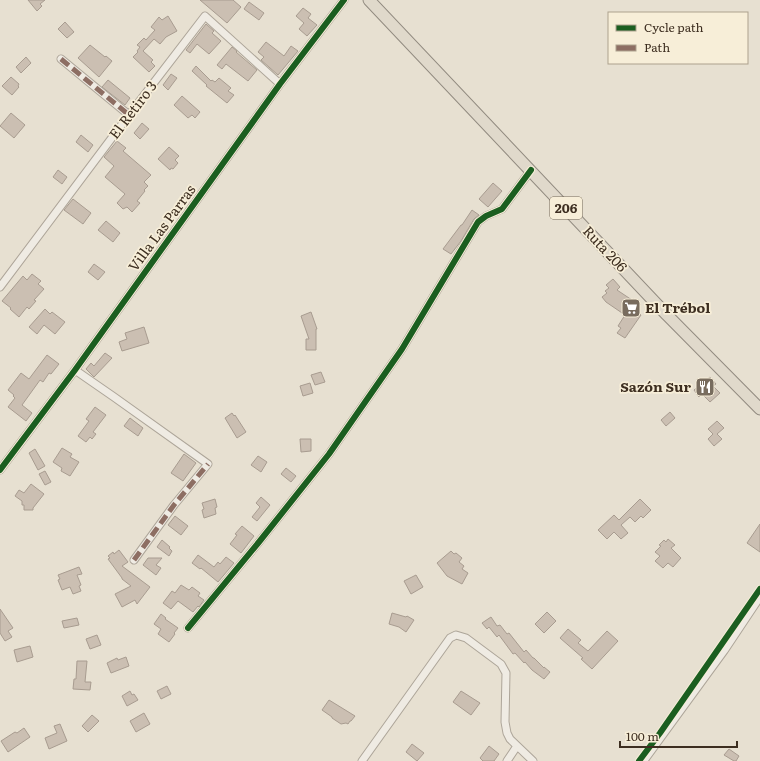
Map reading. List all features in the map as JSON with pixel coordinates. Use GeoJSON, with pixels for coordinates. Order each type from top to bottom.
{"type":"FeatureCollection","features":[{"type":"Feature","properties":{"kind":"highway","name":"Ruta 206"},"geometry":{"type":"LineString","coordinates":[[369,0],[662,309],[760,409]]}},
{"type":"Feature","properties":{"kind":"street","name":"Villa Las Parras"},"geometry":{"type":"LineString","coordinates":[[0,470],[75,370],[280,84],[344,0]]}},
{"type":"Feature","properties":{"kind":"street","name":"El Retiro 3"},"geometry":{"type":"LineString","coordinates":[[0,287],[205,16],[280,84]]}},
{"type":"Feature","properties":{"kind":"street"},"geometry":{"type":"LineString","coordinates":[[61,59],[129,115]]}},
{"type":"Feature","properties":{"kind":"street"},"geometry":{"type":"LineString","coordinates":[[188,628],[329,454],[402,349],[478,222],[486,216],[502,209],[531,170]]}},
{"type":"Feature","properties":{"kind":"street"},"geometry":{"type":"LineString","coordinates":[[75,370],[208,464],[174,505],[134,560]]}},
{"type":"Feature","properties":{"kind":"street"},"geometry":{"type":"LineString","coordinates":[[643,761],[724,650],[760,596]]}},
{"type":"Feature","properties":{"kind":"street"},"geometry":{"type":"LineString","coordinates":[[362,761],[450,638],[456,635],[466,638],[501,664],[506,673],[505,722],[510,739],[533,761]]}},
{"type":"Feature","properties":{"kind":"street"},"geometry":{"type":"LineString","coordinates":[[507,761],[517,746]]}},
{"type":"Feature","properties":{"kind":"building"},"geometry":{"type":"Polygon","coordinates":[[[28,0],[45,0],[40,4],[42,6],[37,11],[28,0]]]}},
{"type":"Feature","properties":{"kind":"building"},"geometry":{"type":"Polygon","coordinates":[[[200,0],[233,0],[241,7],[227,23],[200,0]]]}},
{"type":"Feature","properties":{"kind":"building"},"geometry":{"type":"Polygon","coordinates":[[[249,2],[264,13],[259,20],[244,9],[249,2]]]}},
{"type":"Feature","properties":{"kind":"building"},"geometry":{"type":"Polygon","coordinates":[[[303,8],[311,14],[308,18],[317,25],[307,36],[299,29],[304,23],[296,16],[303,8]]]}},
{"type":"Feature","properties":{"kind":"building"},"geometry":{"type":"Polygon","coordinates":[[[168,16],[177,31],[166,37],[160,44],[154,39],[143,51],[153,60],[151,62],[155,66],[149,72],[133,57],[138,52],[137,51],[140,47],[137,45],[144,38],[146,40],[155,30],[151,27],[159,17],[162,20],[168,16]]]}},
{"type":"Feature","properties":{"kind":"building"},"geometry":{"type":"Polygon","coordinates":[[[65,22],[74,32],[67,38],[58,29],[65,22]]]}},
{"type":"Feature","properties":{"kind":"building"},"geometry":{"type":"Polygon","coordinates":[[[206,24],[214,31],[212,33],[221,41],[209,54],[197,44],[190,53],[186,50],[206,24]]]}},
{"type":"Feature","properties":{"kind":"building"},"geometry":{"type":"Polygon","coordinates":[[[266,42],[284,56],[291,46],[298,51],[278,75],[261,60],[264,57],[258,52],[266,42]]]}},
{"type":"Feature","properties":{"kind":"building"},"geometry":{"type":"Polygon","coordinates":[[[90,45],[112,61],[99,77],[78,58],[90,45]]]}},
{"type":"Feature","properties":{"kind":"building"},"geometry":{"type":"Polygon","coordinates":[[[232,47],[257,70],[248,81],[226,64],[222,69],[217,65],[232,47]]]}},
{"type":"Feature","properties":{"kind":"building"},"geometry":{"type":"Polygon","coordinates":[[[26,57],[31,63],[21,73],[16,67],[26,57]]]}},
{"type":"Feature","properties":{"kind":"building"},"geometry":{"type":"Polygon","coordinates":[[[196,66],[211,81],[212,80],[215,82],[219,78],[231,88],[228,91],[234,95],[227,103],[206,86],[207,85],[192,71],[196,66]]]}},
{"type":"Feature","properties":{"kind":"building"},"geometry":{"type":"Polygon","coordinates":[[[171,74],[177,78],[168,90],[163,85],[171,74]]]}},
{"type":"Feature","properties":{"kind":"building"},"geometry":{"type":"Polygon","coordinates":[[[11,77],[19,84],[19,87],[12,95],[2,86],[11,77]]]}},
{"type":"Feature","properties":{"kind":"building"},"geometry":{"type":"Polygon","coordinates":[[[108,80],[130,98],[125,105],[102,87],[108,80]]]}},
{"type":"Feature","properties":{"kind":"building"},"geometry":{"type":"Polygon","coordinates":[[[182,96],[200,112],[195,118],[192,115],[188,118],[174,105],[182,96]]]}},
{"type":"Feature","properties":{"kind":"building"},"geometry":{"type":"Polygon","coordinates":[[[11,113],[25,125],[14,138],[0,126],[11,113]]]}},
{"type":"Feature","properties":{"kind":"building"},"geometry":{"type":"Polygon","coordinates":[[[142,123],[149,129],[140,139],[134,133],[142,123]]]}},
{"type":"Feature","properties":{"kind":"building"},"geometry":{"type":"Polygon","coordinates":[[[81,135],[93,145],[88,152],[76,142],[81,135]]]}},
{"type":"Feature","properties":{"kind":"building"},"geometry":{"type":"Polygon","coordinates":[[[117,141],[126,148],[123,151],[151,175],[144,182],[148,186],[137,201],[140,203],[132,212],[127,207],[123,209],[117,203],[125,194],[105,177],[114,166],[104,157],[117,141]]]}},
{"type":"Feature","properties":{"kind":"building"},"geometry":{"type":"Polygon","coordinates":[[[169,147],[179,156],[175,160],[178,163],[173,169],[171,168],[170,170],[158,159],[169,147]]]}},
{"type":"Feature","properties":{"kind":"building"},"geometry":{"type":"Polygon","coordinates":[[[58,170],[67,177],[62,184],[53,177],[58,170]]]}},
{"type":"Feature","properties":{"kind":"building"},"geometry":{"type":"Polygon","coordinates":[[[493,183],[502,191],[488,207],[479,199],[493,183]]]}},
{"type":"Feature","properties":{"kind":"building"},"geometry":{"type":"Polygon","coordinates":[[[73,199],[91,213],[83,224],[64,210],[73,199]]]}},
{"type":"Feature","properties":{"kind":"building"},"geometry":{"type":"Polygon","coordinates":[[[472,210],[479,215],[474,219],[461,241],[451,254],[443,249],[472,210]]]}},
{"type":"Feature","properties":{"kind":"building"},"geometry":{"type":"Polygon","coordinates":[[[106,221],[120,233],[113,242],[98,230],[106,221]]]}},
{"type":"Feature","properties":{"kind":"building"},"geometry":{"type":"Polygon","coordinates":[[[94,264],[105,272],[98,280],[88,272],[94,264]]]}},
{"type":"Feature","properties":{"kind":"building"},"geometry":{"type":"Polygon","coordinates":[[[32,274],[41,281],[38,284],[44,289],[34,300],[36,301],[29,309],[27,307],[19,317],[2,301],[23,276],[27,280],[32,274]]]}},
{"type":"Feature","properties":{"kind":"building"},"geometry":{"type":"Polygon","coordinates":[[[613,279],[620,287],[617,290],[640,304],[635,312],[641,315],[625,338],[617,333],[621,328],[618,326],[625,315],[606,302],[602,297],[607,293],[605,291],[609,288],[606,285],[613,279]]]}},
{"type":"Feature","properties":{"kind":"building"},"geometry":{"type":"Polygon","coordinates":[[[45,309],[50,314],[52,312],[65,322],[55,334],[44,325],[37,334],[29,327],[45,309]]]}},
{"type":"Feature","properties":{"kind":"building"},"geometry":{"type":"Polygon","coordinates":[[[311,312],[317,329],[316,350],[306,350],[306,339],[309,339],[301,316],[311,312]]]}},
{"type":"Feature","properties":{"kind":"building"},"geometry":{"type":"Polygon","coordinates":[[[144,327],[149,343],[122,351],[119,342],[127,339],[125,333],[144,327]]]}},
{"type":"Feature","properties":{"kind":"building"},"geometry":{"type":"Polygon","coordinates":[[[105,353],[112,358],[94,377],[86,369],[91,363],[94,366],[105,353]]]}},
{"type":"Feature","properties":{"kind":"building"},"geometry":{"type":"Polygon","coordinates":[[[47,355],[59,364],[51,374],[49,373],[43,382],[40,380],[22,405],[32,413],[26,421],[8,407],[15,398],[13,396],[14,395],[8,390],[21,373],[29,379],[47,355]]]}},
{"type":"Feature","properties":{"kind":"building"},"geometry":{"type":"Polygon","coordinates":[[[321,372],[325,382],[315,385],[311,375],[321,372]]]}},
{"type":"Feature","properties":{"kind":"building"},"geometry":{"type":"Polygon","coordinates":[[[710,377],[716,384],[713,386],[720,393],[710,402],[702,394],[699,397],[694,390],[710,377]]]}},
{"type":"Feature","properties":{"kind":"building"},"geometry":{"type":"Polygon","coordinates":[[[310,383],[313,393],[303,396],[300,386],[310,383]]]}},
{"type":"Feature","properties":{"kind":"building"},"geometry":{"type":"Polygon","coordinates":[[[95,407],[106,415],[93,432],[96,434],[92,439],[90,437],[86,442],[78,436],[89,421],[86,419],[95,407]]]}},
{"type":"Feature","properties":{"kind":"building"},"geometry":{"type":"Polygon","coordinates":[[[670,412],[675,418],[666,426],[661,420],[670,412]]]}},
{"type":"Feature","properties":{"kind":"building"},"geometry":{"type":"Polygon","coordinates":[[[232,413],[234,416],[235,415],[246,432],[237,438],[225,418],[232,413]]]}},
{"type":"Feature","properties":{"kind":"building"},"geometry":{"type":"Polygon","coordinates":[[[130,418],[143,428],[138,436],[124,426],[130,418]]]}},
{"type":"Feature","properties":{"kind":"building"},"geometry":{"type":"Polygon","coordinates":[[[717,421],[724,428],[717,434],[722,439],[714,446],[708,439],[713,434],[708,429],[717,421]]]}},
{"type":"Feature","properties":{"kind":"building"},"geometry":{"type":"Polygon","coordinates":[[[300,439],[311,439],[311,451],[301,452],[300,439]]]}},
{"type":"Feature","properties":{"kind":"building"},"geometry":{"type":"Polygon","coordinates":[[[62,448],[72,454],[70,457],[79,462],[70,476],[61,471],[62,468],[53,462],[62,448]]]}},
{"type":"Feature","properties":{"kind":"building"},"geometry":{"type":"Polygon","coordinates":[[[35,449],[45,466],[38,470],[29,453],[35,449]]]}},
{"type":"Feature","properties":{"kind":"building"},"geometry":{"type":"Polygon","coordinates":[[[184,454],[196,463],[183,481],[171,473],[184,454]]]}},
{"type":"Feature","properties":{"kind":"building"},"geometry":{"type":"Polygon","coordinates":[[[258,456],[267,462],[261,472],[251,465],[258,456]]]}},
{"type":"Feature","properties":{"kind":"building"},"geometry":{"type":"Polygon","coordinates":[[[286,468],[296,476],[291,482],[281,474],[286,468]]]}},
{"type":"Feature","properties":{"kind":"building"},"geometry":{"type":"Polygon","coordinates":[[[45,471],[51,482],[45,485],[39,474],[45,471]]]}},
{"type":"Feature","properties":{"kind":"building"},"geometry":{"type":"Polygon","coordinates":[[[31,484],[44,494],[33,510],[24,510],[22,501],[15,496],[19,490],[24,493],[31,484]]]}},
{"type":"Feature","properties":{"kind":"building"},"geometry":{"type":"Polygon","coordinates":[[[261,497],[270,505],[257,521],[252,517],[260,507],[256,503],[261,497]]]}},
{"type":"Feature","properties":{"kind":"building"},"geometry":{"type":"Polygon","coordinates":[[[215,499],[217,507],[215,508],[216,514],[204,518],[202,503],[215,499]]]}},
{"type":"Feature","properties":{"kind":"building"},"geometry":{"type":"Polygon","coordinates":[[[640,499],[651,510],[643,518],[641,516],[635,522],[630,517],[621,525],[628,533],[621,539],[614,532],[607,539],[598,530],[614,515],[619,520],[640,499]]]}},
{"type":"Feature","properties":{"kind":"building"},"geometry":{"type":"Polygon","coordinates":[[[175,516],[188,526],[181,535],[168,525],[175,516]]]}},
{"type":"Feature","properties":{"kind":"building"},"geometry":{"type":"Polygon","coordinates":[[[760,524],[760,552],[747,543],[760,524]]]}},
{"type":"Feature","properties":{"kind":"building"},"geometry":{"type":"Polygon","coordinates":[[[242,526],[254,536],[241,553],[230,544],[237,535],[235,534],[242,526]]]}},
{"type":"Feature","properties":{"kind":"building"},"geometry":{"type":"Polygon","coordinates":[[[668,539],[675,545],[671,548],[681,558],[673,567],[668,563],[663,568],[655,561],[660,556],[655,552],[664,540],[666,542],[668,539]]]}},
{"type":"Feature","properties":{"kind":"building"},"geometry":{"type":"Polygon","coordinates":[[[162,540],[170,547],[169,548],[172,551],[169,556],[157,547],[162,540]]]}},
{"type":"Feature","properties":{"kind":"building"},"geometry":{"type":"Polygon","coordinates":[[[119,550],[128,562],[122,566],[150,587],[137,604],[135,600],[122,607],[115,594],[131,586],[122,579],[108,559],[110,558],[108,556],[119,550]]]}},
{"type":"Feature","properties":{"kind":"building"},"geometry":{"type":"Polygon","coordinates":[[[451,551],[462,558],[459,562],[464,566],[462,569],[468,573],[462,584],[447,576],[437,563],[451,551]]]}},
{"type":"Feature","properties":{"kind":"building"},"geometry":{"type":"Polygon","coordinates":[[[198,555],[214,567],[218,562],[220,564],[226,557],[234,563],[218,582],[201,568],[200,569],[192,563],[198,555]]]}},
{"type":"Feature","properties":{"kind":"building"},"geometry":{"type":"Polygon","coordinates":[[[148,558],[162,558],[156,565],[161,568],[156,575],[143,565],[148,558]]]}},
{"type":"Feature","properties":{"kind":"building"},"geometry":{"type":"Polygon","coordinates":[[[79,567],[82,574],[77,575],[81,585],[79,586],[81,591],[73,594],[70,587],[62,590],[58,580],[60,579],[58,575],[79,567]]]}},
{"type":"Feature","properties":{"kind":"building"},"geometry":{"type":"Polygon","coordinates":[[[416,575],[423,587],[411,594],[404,581],[416,575]]]}},
{"type":"Feature","properties":{"kind":"building"},"geometry":{"type":"Polygon","coordinates":[[[181,585],[189,590],[192,587],[200,593],[198,596],[204,600],[193,612],[178,601],[171,609],[163,603],[172,591],[175,593],[181,585]]]}},
{"type":"Feature","properties":{"kind":"building"},"geometry":{"type":"Polygon","coordinates":[[[0,609],[13,628],[8,631],[12,637],[5,641],[0,633],[0,609]]]}},
{"type":"Feature","properties":{"kind":"building"},"geometry":{"type":"Polygon","coordinates":[[[547,612],[556,621],[544,633],[535,624],[547,612]]]}},
{"type":"Feature","properties":{"kind":"building"},"geometry":{"type":"Polygon","coordinates":[[[392,613],[407,616],[414,620],[406,632],[399,627],[389,624],[392,613]]]}},
{"type":"Feature","properties":{"kind":"building"},"geometry":{"type":"Polygon","coordinates":[[[161,614],[166,618],[165,619],[178,628],[169,642],[158,634],[161,629],[154,624],[161,614]]]}},
{"type":"Feature","properties":{"kind":"building"},"geometry":{"type":"Polygon","coordinates":[[[491,617],[497,626],[500,625],[507,634],[509,633],[524,652],[526,650],[550,672],[544,679],[532,670],[525,662],[524,663],[515,653],[513,654],[499,635],[497,637],[489,627],[487,629],[482,623],[491,617]]]}},
{"type":"Feature","properties":{"kind":"building"},"geometry":{"type":"Polygon","coordinates":[[[77,618],[79,625],[64,628],[62,621],[77,618]]]}},
{"type":"Feature","properties":{"kind":"building"},"geometry":{"type":"Polygon","coordinates":[[[568,629],[581,640],[578,643],[588,651],[607,631],[618,641],[592,669],[581,659],[583,658],[560,638],[568,629]]]}},
{"type":"Feature","properties":{"kind":"building"},"geometry":{"type":"Polygon","coordinates":[[[97,635],[101,645],[90,649],[86,639],[97,635]]]}},
{"type":"Feature","properties":{"kind":"building"},"geometry":{"type":"Polygon","coordinates":[[[30,646],[33,657],[17,662],[14,650],[30,646]]]}},
{"type":"Feature","properties":{"kind":"building"},"geometry":{"type":"Polygon","coordinates":[[[126,657],[129,666],[111,673],[107,663],[117,658],[118,660],[126,657]]]}},
{"type":"Feature","properties":{"kind":"building"},"geometry":{"type":"Polygon","coordinates":[[[77,661],[87,661],[85,682],[91,682],[90,690],[73,689],[74,679],[76,679],[77,661]]]}},
{"type":"Feature","properties":{"kind":"building"},"geometry":{"type":"Polygon","coordinates":[[[167,686],[171,694],[161,699],[157,691],[167,686]]]}},
{"type":"Feature","properties":{"kind":"building"},"geometry":{"type":"Polygon","coordinates":[[[130,691],[138,700],[127,706],[122,696],[130,691]]]}},
{"type":"Feature","properties":{"kind":"building"},"geometry":{"type":"Polygon","coordinates":[[[461,691],[480,703],[471,715],[453,702],[461,691]]]}},
{"type":"Feature","properties":{"kind":"building"},"geometry":{"type":"Polygon","coordinates":[[[329,700],[355,716],[348,724],[341,724],[322,710],[329,700]]]}},
{"type":"Feature","properties":{"kind":"building"},"geometry":{"type":"Polygon","coordinates":[[[144,713],[150,724],[136,732],[130,721],[144,713]]]}},
{"type":"Feature","properties":{"kind":"building"},"geometry":{"type":"Polygon","coordinates":[[[92,715],[99,721],[88,732],[82,726],[92,715]]]}},
{"type":"Feature","properties":{"kind":"building"},"geometry":{"type":"Polygon","coordinates":[[[60,724],[67,741],[49,749],[45,738],[57,733],[54,726],[60,724]]]}},
{"type":"Feature","properties":{"kind":"building"},"geometry":{"type":"Polygon","coordinates":[[[24,728],[30,737],[8,752],[1,741],[24,728]]]}},
{"type":"Feature","properties":{"kind":"building"},"geometry":{"type":"Polygon","coordinates":[[[412,744],[424,753],[417,761],[406,752],[412,744]]]}},
{"type":"Feature","properties":{"kind":"building"},"geometry":{"type":"Polygon","coordinates":[[[489,746],[499,754],[494,761],[483,761],[480,758],[489,746]]]}},
{"type":"Feature","properties":{"kind":"building"},"geometry":{"type":"Polygon","coordinates":[[[729,749],[739,756],[736,761],[724,755],[729,749]]]}},
{"type":"Feature","properties":{"kind":"marked path"},"geometry":{"type":"LineString","coordinates":[[61,59],[129,115]]}},
{"type":"Feature","properties":{"kind":"marked path"},"geometry":{"type":"LineString","coordinates":[[134,560],[174,505],[208,464]]}},
{"type":"Feature","properties":{"kind":"cycle path"},"geometry":{"type":"LineString","coordinates":[[0,470],[75,370],[280,84],[344,0]]}},
{"type":"Feature","properties":{"kind":"cycle path"},"geometry":{"type":"LineString","coordinates":[[188,628],[329,454],[402,349],[478,222],[486,216],[502,209],[531,170]]}},
{"type":"Feature","properties":{"kind":"cycle path"},"geometry":{"type":"LineString","coordinates":[[639,761],[760,589]]}},
{"type":"Feature","properties":{"kind":"place","name":"El Trébol"},"geometry":{"type":"Point","coordinates":[631,308]}},
{"type":"Feature","properties":{"kind":"place","name":"Sazón Sur"},"geometry":{"type":"Point","coordinates":[705,387]}}]}
